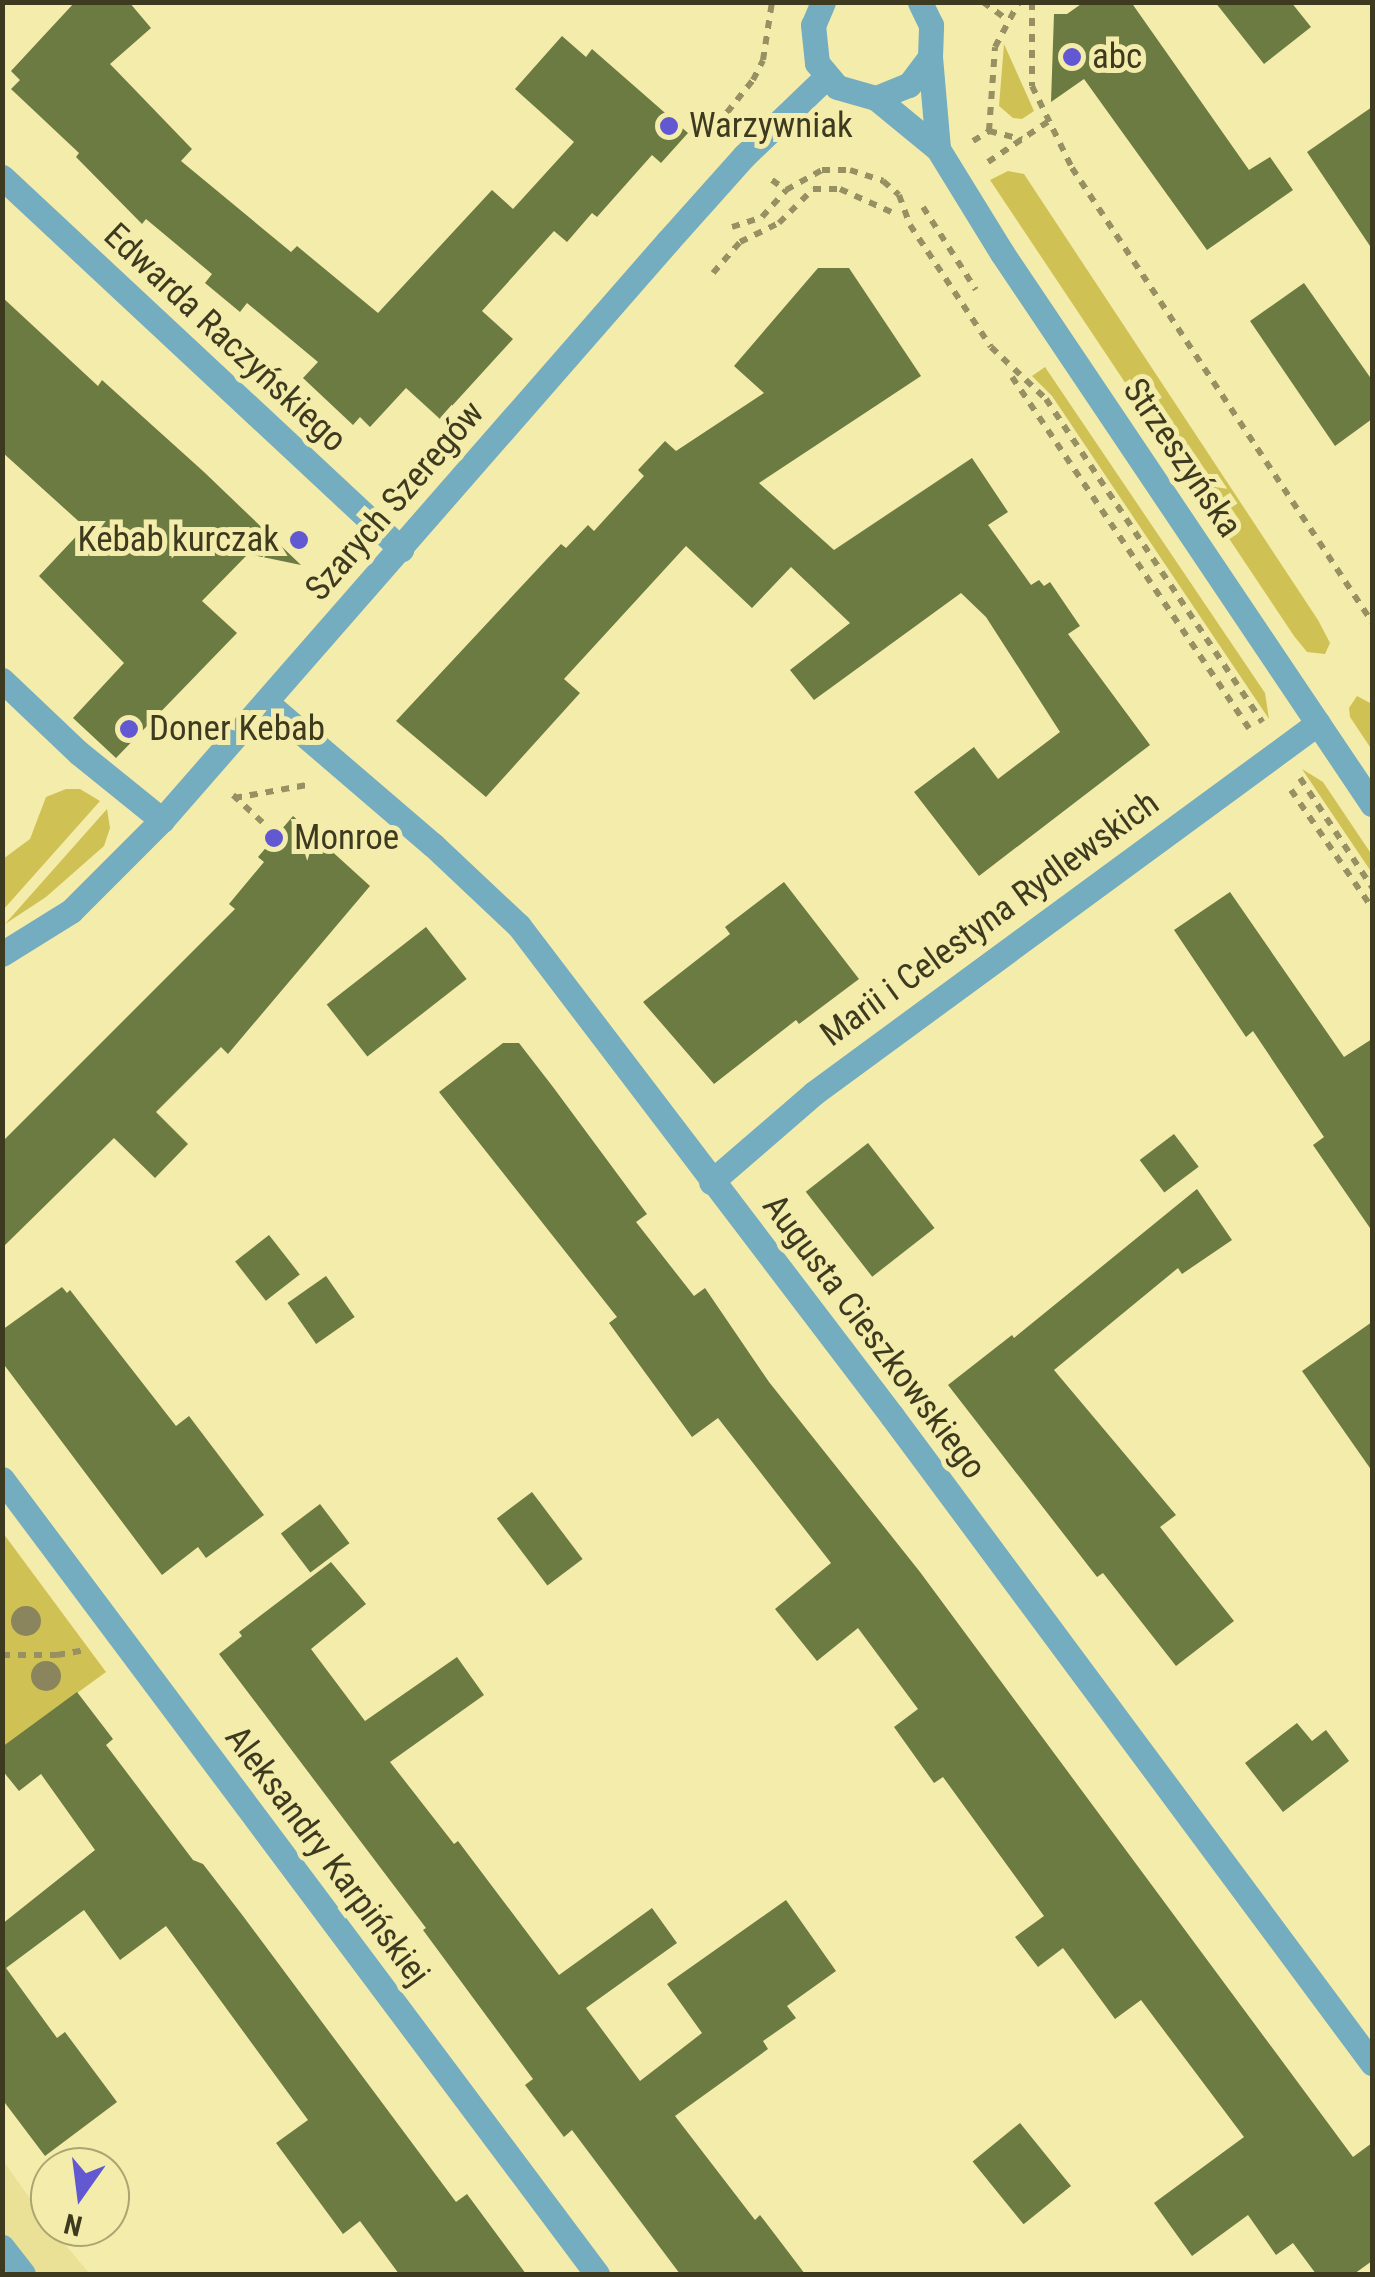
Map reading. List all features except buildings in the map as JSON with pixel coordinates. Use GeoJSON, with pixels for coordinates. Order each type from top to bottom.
{"type":"FeatureCollection","features":[{"type":"Feature","properties":{"kind":"street"},"geometry":{"type":"LineString","coordinates":[[824,2],[813,25],[812,44],[826,76]]}},
{"type":"Feature","properties":{"kind":"street","name":"Strzeszyńska"},"geometry":{"type":"LineString","coordinates":[[920,2],[931,25],[938,148]]}},
{"type":"Feature","properties":{"kind":"street"},"geometry":{"type":"LineString","coordinates":[[876,98],[909,86],[930,57]]}},
{"type":"Feature","properties":{"kind":"street","name":"Strzeszyńska"},"geometry":{"type":"LineString","coordinates":[[826,76],[848,93],[876,98],[938,148],[1002,253],[1372,804]]}},
{"type":"Feature","properties":{"kind":"street","name":"Szarych Szeregów"},"geometry":{"type":"LineString","coordinates":[[2,954],[71,911],[162,820],[727,175],[826,76]]}},
{"type":"Feature","properties":{"kind":"street","name":"Edwarda Raczyńskiego"},"geometry":{"type":"LineString","coordinates":[[2,177],[400,548]]}},
{"type":"Feature","properties":{"kind":"street"},"geometry":{"type":"LineString","coordinates":[[2,680],[79,753],[162,820]]}},
{"type":"Feature","properties":{"kind":"street","name":"Augusta Cieszkowskiego"},"geometry":{"type":"LineString","coordinates":[[266,702],[433,845],[519,926],[892,1416],[1372,2063]]}},
{"type":"Feature","properties":{"kind":"street","name":"Marii i Celestyna Rydlewskich"},"geometry":{"type":"LineString","coordinates":[[711,1182],[814,1093],[1318,723]]}},
{"type":"Feature","properties":{"kind":"street","name":"Aleksandry Karpińskiej"},"geometry":{"type":"LineString","coordinates":[[2,1479],[597,2274]]}},
{"type":"Feature","properties":{"kind":"street"},"geometry":{"type":"LineString","coordinates":[[2,2247],[23,2274]]}},
{"type":"Feature","properties":{"kind":"path"},"geometry":{"type":"LineString","coordinates":[[725,140],[713,129],[754,80],[763,60],[772,2]]}},
{"type":"Feature","properties":{"kind":"path"},"geometry":{"type":"LineString","coordinates":[[984,2],[1008,20]]}},
{"type":"Feature","properties":{"kind":"path"},"geometry":{"type":"LineString","coordinates":[[989,131],[995,47],[1019,2]]}},
{"type":"Feature","properties":{"kind":"path"},"geometry":{"type":"LineString","coordinates":[[1032,2],[1032,86],[1090,200],[1372,622]]}},
{"type":"Feature","properties":{"kind":"path"},"geometry":{"type":"LineString","coordinates":[[983,166],[1049,121]]}},
{"type":"Feature","properties":{"kind":"path"},"geometry":{"type":"LineString","coordinates":[[975,139],[989,131],[1023,139]]}},
{"type":"Feature","properties":{"kind":"path"},"geometry":{"type":"LineString","coordinates":[[764,174],[786,190],[822,170],[850,170],[883,181],[899,195],[910,225],[991,346],[1046,399],[1268,730]]}},
{"type":"Feature","properties":{"kind":"path"},"geometry":{"type":"LineString","coordinates":[[712,273],[740,242],[767,230],[803,196],[826,186],[896,214]]}},
{"type":"Feature","properties":{"kind":"path"},"geometry":{"type":"LineString","coordinates":[[899,195],[908,187]]}},
{"type":"Feature","properties":{"kind":"path"},"geometry":{"type":"LineString","coordinates":[[912,209],[934,200]]}},
{"type":"Feature","properties":{"kind":"path"},"geometry":{"type":"LineString","coordinates":[[1012,377],[1256,738]]}},
{"type":"Feature","properties":{"kind":"path"},"geometry":{"type":"LineString","coordinates":[[234,798],[323,782],[338,764]]}},
{"type":"Feature","properties":{"kind":"path"},"geometry":{"type":"LineString","coordinates":[[1292,768],[1372,887]]}},
{"type":"Feature","properties":{"kind":"path"},"geometry":{"type":"LineString","coordinates":[[1280,774],[1372,908]]}},
{"type":"Feature","properties":{"kind":"path"},"geometry":{"type":"LineString","coordinates":[[232,784],[234,798],[276,835]]}},
{"type":"Feature","properties":{"kind":"path"},"geometry":{"type":"LineString","coordinates":[[2,1655],[57,1655],[95,1648],[119,1635]]}},
{"type":"Feature","properties":{"kind":"shaded area"},"geometry":{"type":"Polygon","coordinates":[[[1004,44],[1034,111],[1022,119],[1013,118],[999,106],[1004,44]]]}},
{"type":"Feature","properties":{"kind":"shaded area"},"geometry":{"type":"Polygon","coordinates":[[[1008,171],[1024,174],[1318,620],[1330,643],[1325,654],[1307,652],[1294,636],[990,180],[1008,171]]]}},
{"type":"Feature","properties":{"kind":"shaded area"},"geometry":{"type":"Polygon","coordinates":[[[1045,367],[1265,693],[1269,719],[1052,396],[1032,376],[1045,367]]]}},
{"type":"Feature","properties":{"kind":"shaded area"},"geometry":{"type":"Polygon","coordinates":[[[1357,696],[1372,704],[1372,750],[1350,717],[1349,708],[1357,696]]]}},
{"type":"Feature","properties":{"kind":"shaded area"},"geometry":{"type":"Polygon","coordinates":[[[1302,769],[1323,782],[1372,855],[1372,873],[1302,769]]]}},
{"type":"Feature","properties":{"kind":"shaded area"},"geometry":{"type":"Polygon","coordinates":[[[66,789],[80,789],[100,801],[3,910],[3,859],[30,839],[46,797],[66,789]]]}},
{"type":"Feature","properties":{"kind":"shaded area"},"geometry":{"type":"Polygon","coordinates":[[[107,809],[110,828],[104,846],[46,897],[5,924],[107,809]]]}},
{"type":"Feature","properties":{"kind":"shaded area"},"geometry":{"type":"Polygon","coordinates":[[[3,1533],[106,1672],[3,1747],[3,1533]]]}},
{"type":"Feature","properties":{"kind":"shaded area"},"geometry":{"type":"Polygon","coordinates":[[[2,2159],[30,2199],[30,2247],[67,2247],[90,2274],[3,2274],[2,2159]]]}},
{"type":"Feature","properties":{"kind":"place","name":"abc"},"geometry":{"type":"Point","coordinates":[1072,57]}},
{"type":"Feature","properties":{"kind":"place","name":"Warzywniak"},"geometry":{"type":"Point","coordinates":[669,126]}},
{"type":"Feature","properties":{"kind":"place","name":"Kebab kurczak"},"geometry":{"type":"Point","coordinates":[299,540]}},
{"type":"Feature","properties":{"kind":"place","name":"Doner Kebab"},"geometry":{"type":"Point","coordinates":[129,729]}},
{"type":"Feature","properties":{"kind":"place","name":"Monroe"},"geometry":{"type":"Point","coordinates":[274,838]}}]}
